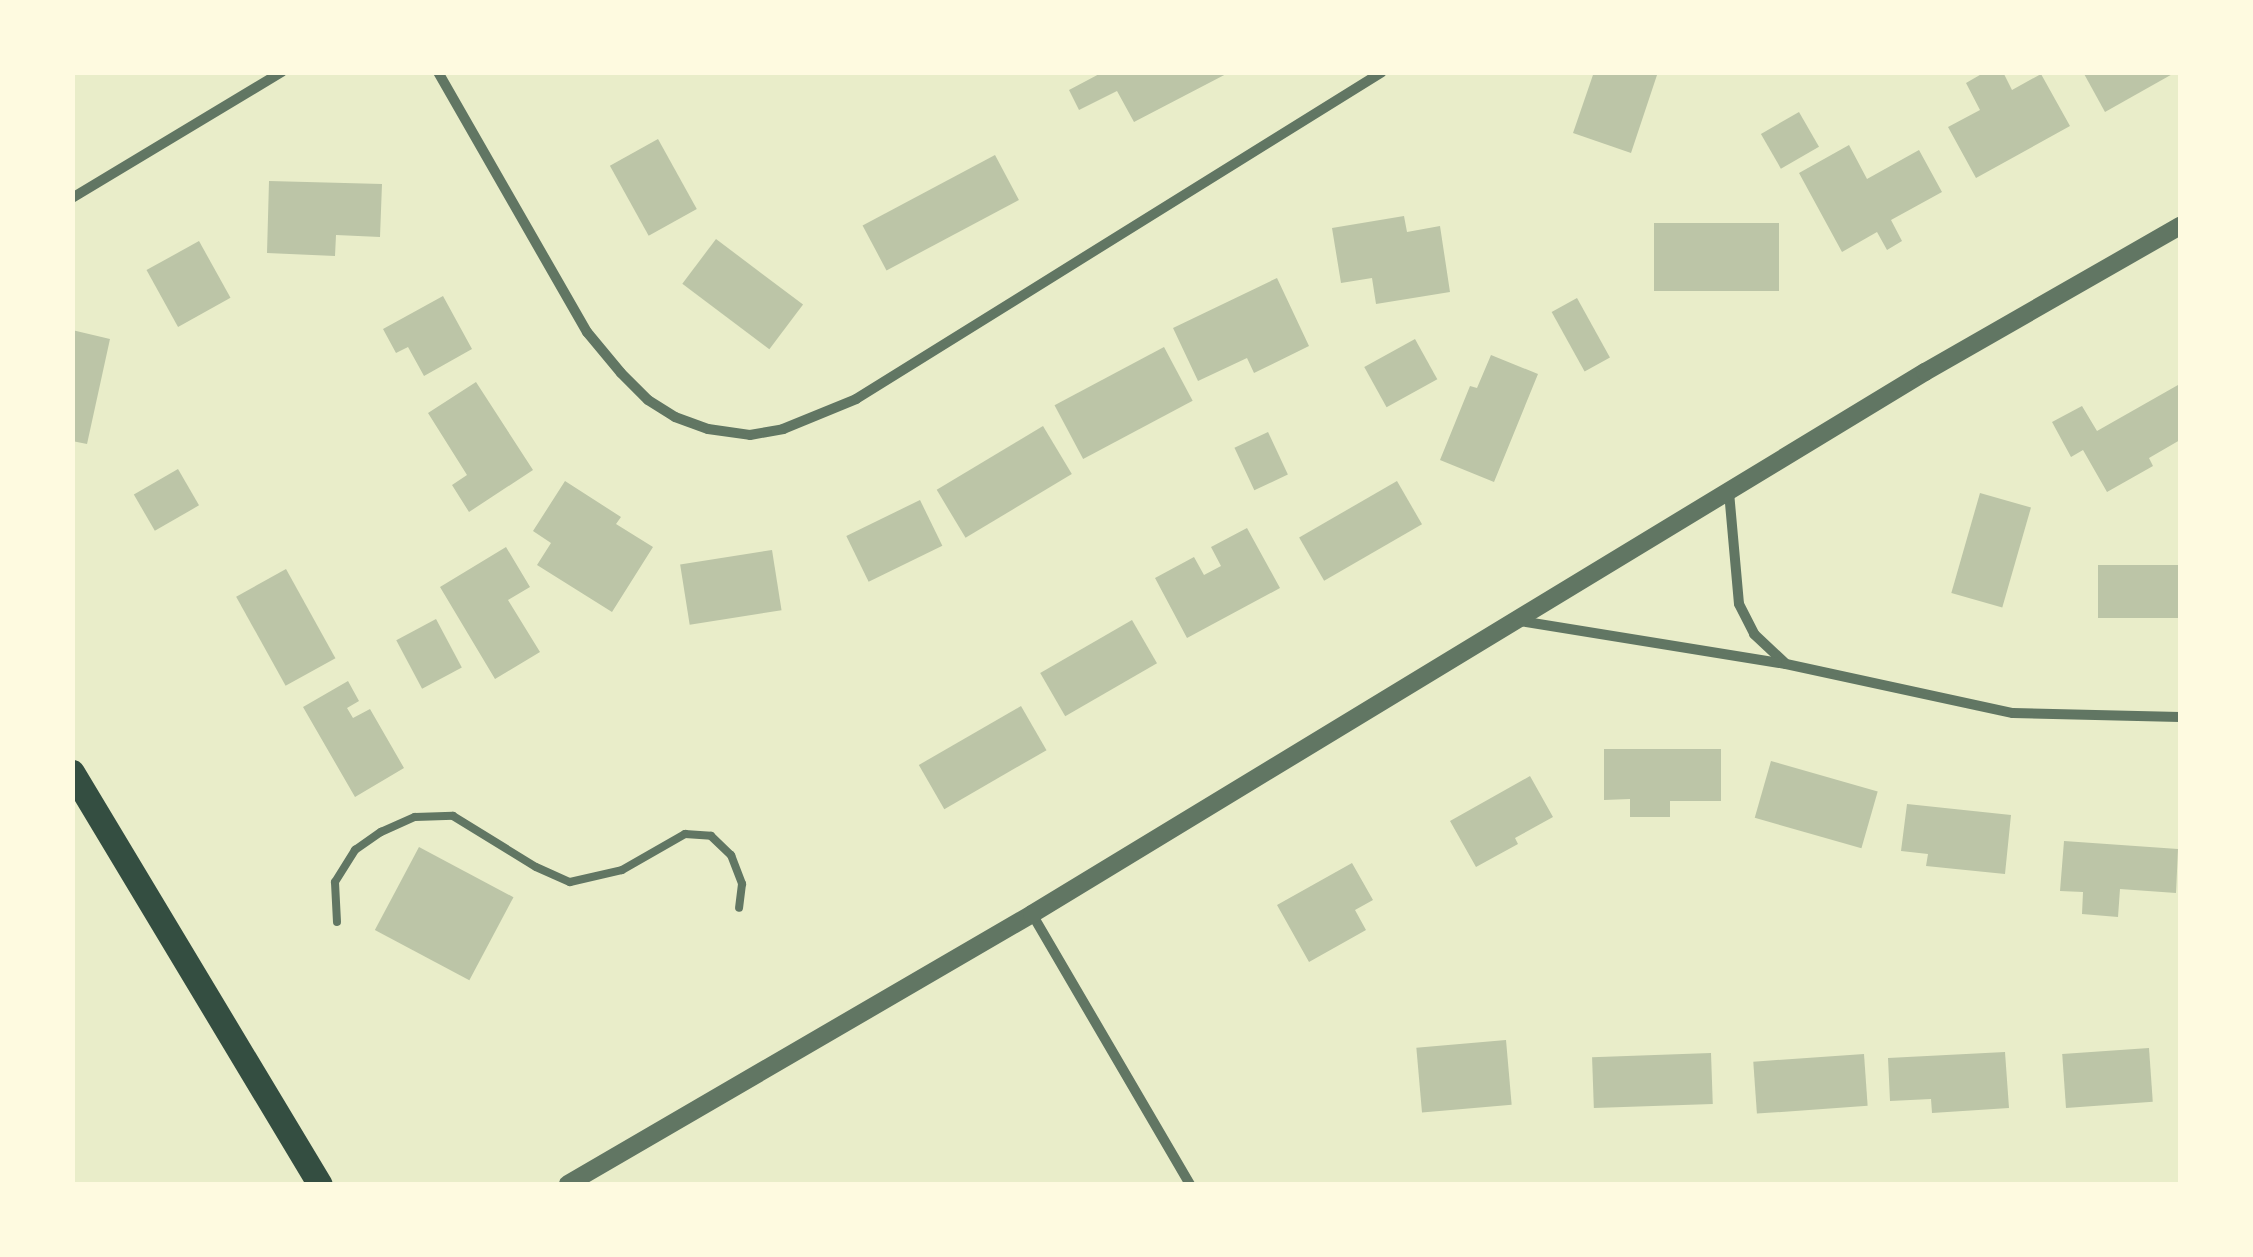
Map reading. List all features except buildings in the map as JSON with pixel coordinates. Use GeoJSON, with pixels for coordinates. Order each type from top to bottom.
{"type":"FeatureCollection","features":[{"type":"Feature","properties":{"kind":"main road"},"geometry":{"type":"LineString","coordinates":[[72,772],[320,1184]]}},
{"type":"Feature","properties":{"kind":"street"},"geometry":{"type":"LineString","coordinates":[[72,198],[282,72]]}},
{"type":"Feature","properties":{"kind":"street"},"geometry":{"type":"LineString","coordinates":[[438,72],[588,332],[621,373],[648,400],[675,417],[708,430],[750,435],[783,430],[856,399],[1382,72]]}},
{"type":"Feature","properties":{"kind":"street"},"geometry":{"type":"LineString","coordinates":[[568,1184],[1032,914],[1925,372],[2180,226]]}},
{"type":"Feature","properties":{"kind":"street"},"geometry":{"type":"LineString","coordinates":[[1730,492],[1739,604],[1754,634],[1786,664]]}},
{"type":"Feature","properties":{"kind":"street"},"geometry":{"type":"LineString","coordinates":[[1514,620],[1786,664],[2013,713],[2180,717]]}},
{"type":"Feature","properties":{"kind":"street"},"geometry":{"type":"LineString","coordinates":[[1032,914],[1190,1184]]}},
{"type":"Feature","properties":{"kind":"lane"},"geometry":{"type":"LineString","coordinates":[[338,922],[335,882],[355,850],[381,832],[415,818],[454,816],[536,867],[570,882],[622,870],[685,834],[711,836],[731,856],[742,884],[739,908]]}}]}
